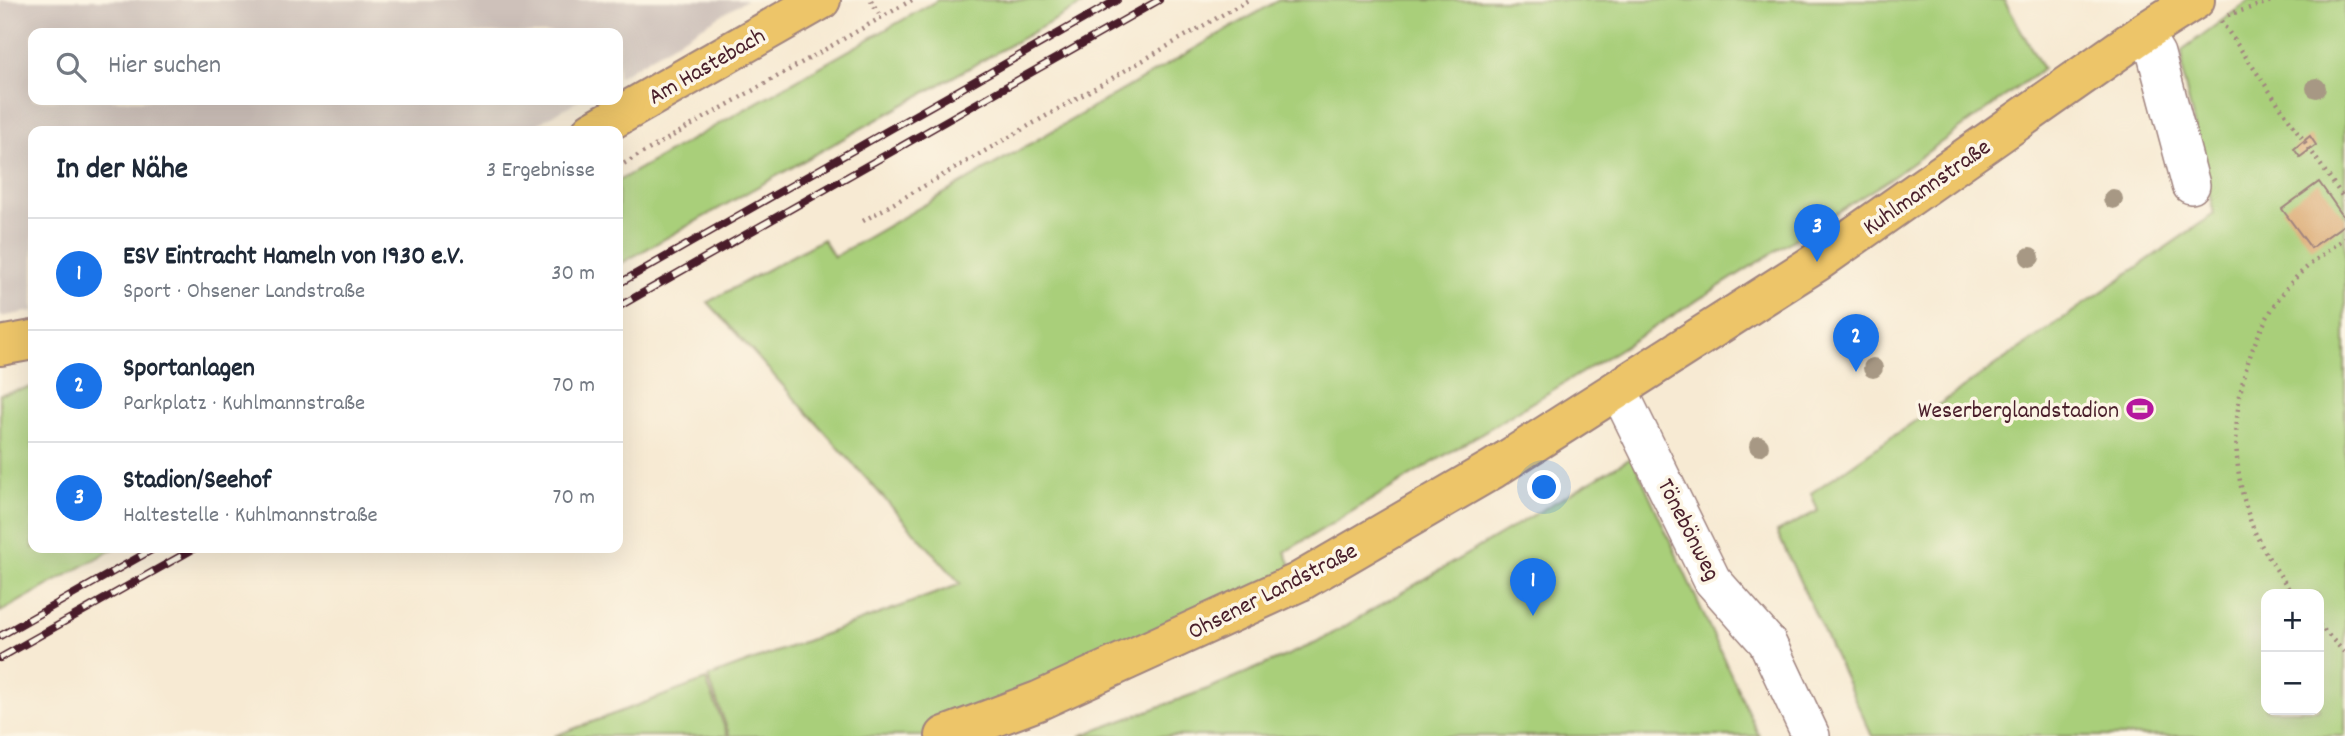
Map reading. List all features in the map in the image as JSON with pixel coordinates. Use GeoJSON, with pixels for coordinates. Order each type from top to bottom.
{"type":"FeatureCollection","features":[{"type":"Feature","properties":{"kind":"main road","name":"Am Hastebach"},"geometry":{"type":"LineString","coordinates":[[601,126],[820,0]]}},
{"type":"Feature","properties":{"kind":"main road","name":"Kuhlmannstraße"},"geometry":{"type":"LineString","coordinates":[[1618,389],[1817,262],[2143,33],[2207,9]]}},
{"type":"Feature","properties":{"kind":"main road"},"geometry":{"type":"LineString","coordinates":[[0,346],[28,341]]}},
{"type":"Feature","properties":{"kind":"main road","name":"Ohsener Landstraße"},"geometry":{"type":"LineString","coordinates":[[946,736],[1038,701],[1298,582],[1493,469],[1618,389]]}},
{"type":"Feature","properties":{"kind":"lane"},"geometry":{"type":"LineString","coordinates":[[2143,33],[2156,54],[2191,185]]}},
{"type":"Feature","properties":{"kind":"lane","name":"Tönebönweg"},"geometry":{"type":"LineString","coordinates":[[1618,389],[1712,580],[1768,642],[1811,736]]}},
{"type":"Feature","properties":{"kind":"path"},"geometry":{"type":"LineString","coordinates":[[871,0],[881,18]]}},
{"type":"Feature","properties":{"kind":"path"},"geometry":{"type":"LineString","coordinates":[[623,164],[912,0]]}},
{"type":"Feature","properties":{"kind":"path"},"geometry":{"type":"LineString","coordinates":[[863,222],[1248,0]]}},
{"type":"Feature","properties":{"kind":"path"},"geometry":{"type":"LineString","coordinates":[[2207,9],[2345,200]]}},
{"type":"Feature","properties":{"kind":"path"},"geometry":{"type":"LineString","coordinates":[[2289,589],[2254,532],[2243,495],[2236,420],[2241,384],[2250,348],[2285,289],[2306,267],[2345,237]]}},
{"type":"Feature","properties":{"kind":"path"},"geometry":{"type":"LineString","coordinates":[[2324,630],[2345,653]]}},
{"type":"Feature","properties":{"kind":"shaded area"},"geometry":{"type":"Polygon","coordinates":[[[0,0],[746,0],[623,74],[623,28],[28,28],[28,105],[570,105],[534,126],[28,126],[28,312],[0,317],[0,0]]]}},
{"type":"Feature","properties":{"kind":"green space"},"geometry":{"type":"Polygon","coordinates":[[[938,0],[1090,0],[623,262],[623,178],[938,0]]]}},
{"type":"Feature","properties":{"kind":"green space"},"geometry":{"type":"Polygon","coordinates":[[[1279,0],[2004,0],[2043,69],[1890,179],[1599,362],[1285,552],[1299,582],[945,736],[730,736],[708,677],[961,584],[708,302],[823,239],[834,257],[1279,0]]]}},
{"type":"Feature","properties":{"kind":"green space","name":"Weserberglandstadion"},"geometry":{"type":"Polygon","coordinates":[[[2250,0],[2345,0],[2345,736],[1872,736],[1777,532],[1818,511],[1811,493],[2214,214],[2184,80],[2182,50],[2250,0]]]}},
{"type":"Feature","properties":{"kind":"green space"},"geometry":{"type":"Polygon","coordinates":[[[28,388],[28,553],[106,553],[0,612],[0,394],[28,388]]]}},
{"type":"Feature","properties":{"kind":"green space"},"geometry":{"type":"Polygon","coordinates":[[[1632,457],[1759,736],[1080,736],[1210,688],[1316,643],[1632,457]]]}},
{"type":"Feature","properties":{"kind":"green space"},"geometry":{"type":"Polygon","coordinates":[[[706,680],[728,736],[554,736],[706,680]]]}},
{"type":"Feature","properties":{"kind":"building"},"geometry":{"type":"Polygon","coordinates":[[[2310,136],[2316,145],[2300,157],[2294,149],[2310,136]]]}},
{"type":"Feature","properties":{"kind":"building"},"geometry":{"type":"Polygon","coordinates":[[[2319,182],[2345,219],[2345,224],[2311,248],[2282,209],[2319,182]]]}},
{"type":"Feature","properties":{"kind":"railway"},"geometry":{"type":"LineString","coordinates":[[623,281],[1117,0]]}},
{"type":"Feature","properties":{"kind":"railway"},"geometry":{"type":"LineString","coordinates":[[623,304],[1159,0]]}},
{"type":"Feature","properties":{"kind":"railway"},"geometry":{"type":"LineString","coordinates":[[0,636],[146,553]]}},
{"type":"Feature","properties":{"kind":"railway"},"geometry":{"type":"LineString","coordinates":[[0,658],[186,553]]}},
{"type":"Feature","properties":{"kind":"place","name":"Stadion/Seehof"},"geometry":{"type":"Point","coordinates":[1817,262]}},
{"type":"Feature","properties":{"kind":"place","name":"Sportanlagen"},"geometry":{"type":"Point","coordinates":[1856,372]}},
{"type":"Feature","properties":{"kind":"place","name":"Weserberglandstadion"},"geometry":{"type":"Point","coordinates":[2140,409]}},
{"type":"Feature","properties":{"kind":"place","name":"ESV Eintracht Hameln von 1930 e.V."},"geometry":{"type":"Point","coordinates":[1533,616]}}]}
